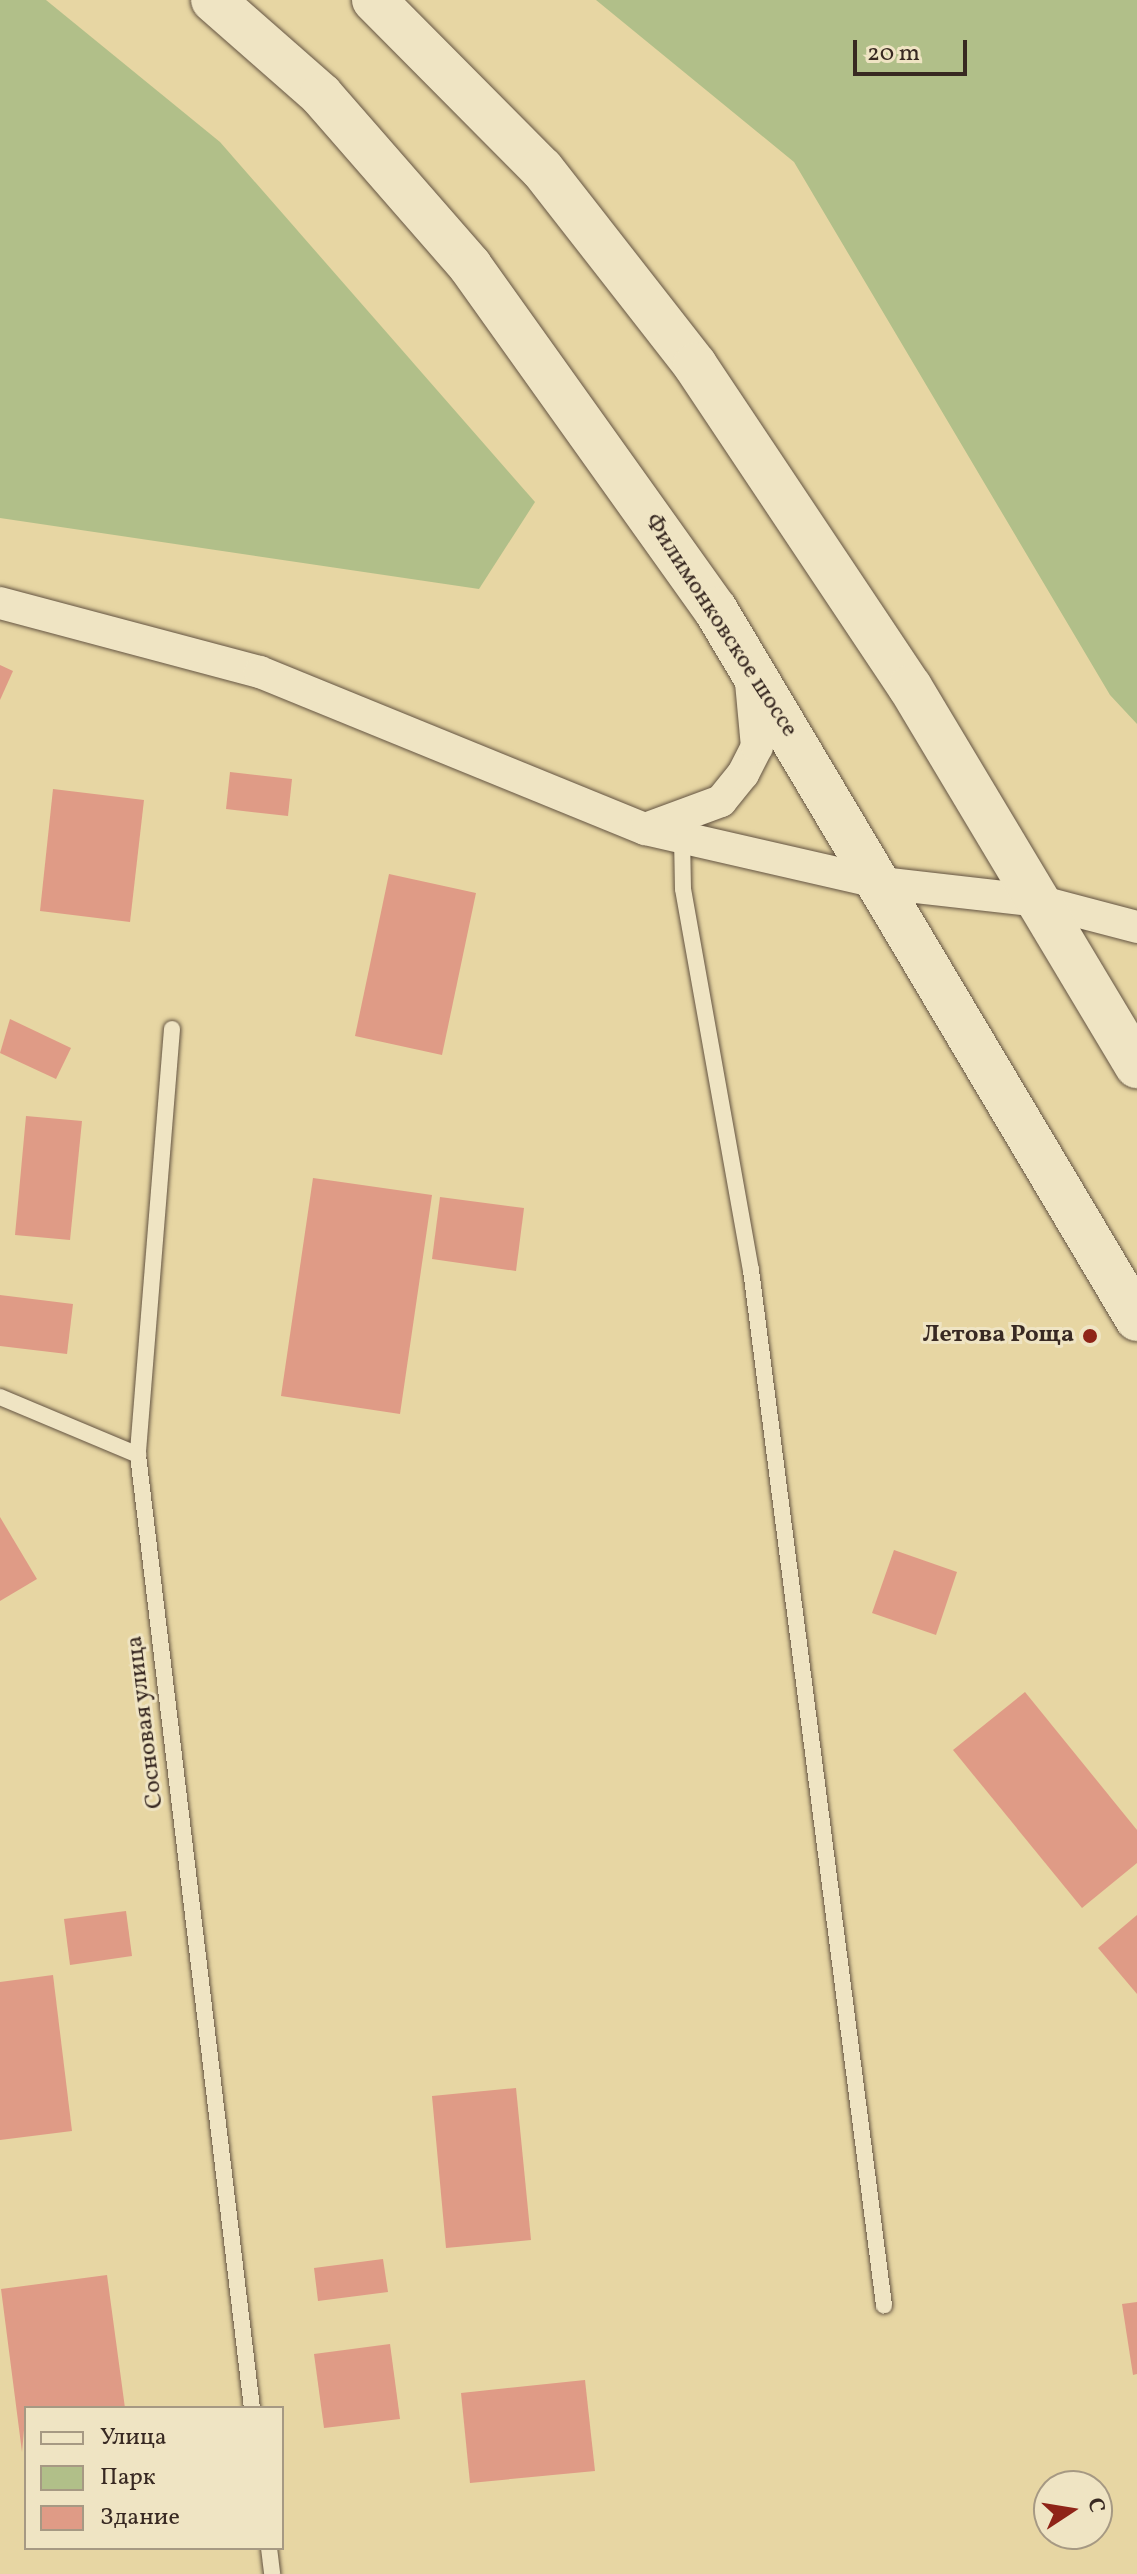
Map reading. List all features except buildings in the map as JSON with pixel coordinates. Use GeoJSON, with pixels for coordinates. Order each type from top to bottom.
{"type":"FeatureCollection","features":[{"type":"Feature","properties":{"kind":"main road","name":"Филимонковское шоссе"},"geometry":{"type":"LineString","coordinates":[[213,0],[321,95],[470,266],[746,660],[1137,1319]]}},
{"type":"Feature","properties":{"kind":"main road"},"geometry":{"type":"LineString","coordinates":[[374,0],[542,169],[695,365],[910,687],[1137,1066]]}},
{"type":"Feature","properties":{"kind":"street"},"geometry":{"type":"LineString","coordinates":[[0,603],[260,672],[645,829],[881,883],[1038,901],[1137,927]]}},
{"type":"Feature","properties":{"kind":"street"},"geometry":{"type":"LineString","coordinates":[[645,829],[721,801],[743,774],[757,747],[746,660]]}},
{"type":"Feature","properties":{"kind":"lane"},"geometry":{"type":"LineString","coordinates":[[682,837],[683,889],[751,1270],[884,2305]]}},
{"type":"Feature","properties":{"kind":"lane","name":"Сосновая улица"},"geometry":{"type":"LineString","coordinates":[[172,1029],[138,1455],[252,2406]]}},
{"type":"Feature","properties":{"kind":"lane"},"geometry":{"type":"LineString","coordinates":[[0,1397],[138,1455]]}},
{"type":"Feature","properties":{"kind":"lane"},"geometry":{"type":"LineString","coordinates":[[269,2550],[272,2574]]}},
{"type":"Feature","properties":{"kind":"green space"},"geometry":{"type":"Polygon","coordinates":[[[0,0],[46,0],[220,142],[535,502],[479,589],[0,518],[0,0]]]}},
{"type":"Feature","properties":{"kind":"green space"},"geometry":{"type":"Polygon","coordinates":[[[596,0],[1137,0],[1137,724],[1110,695],[794,162],[596,0]]]}},
{"type":"Feature","properties":{"kind":"place","name":"Летова Роща"},"geometry":{"type":"Point","coordinates":[1090,1336]}}]}
